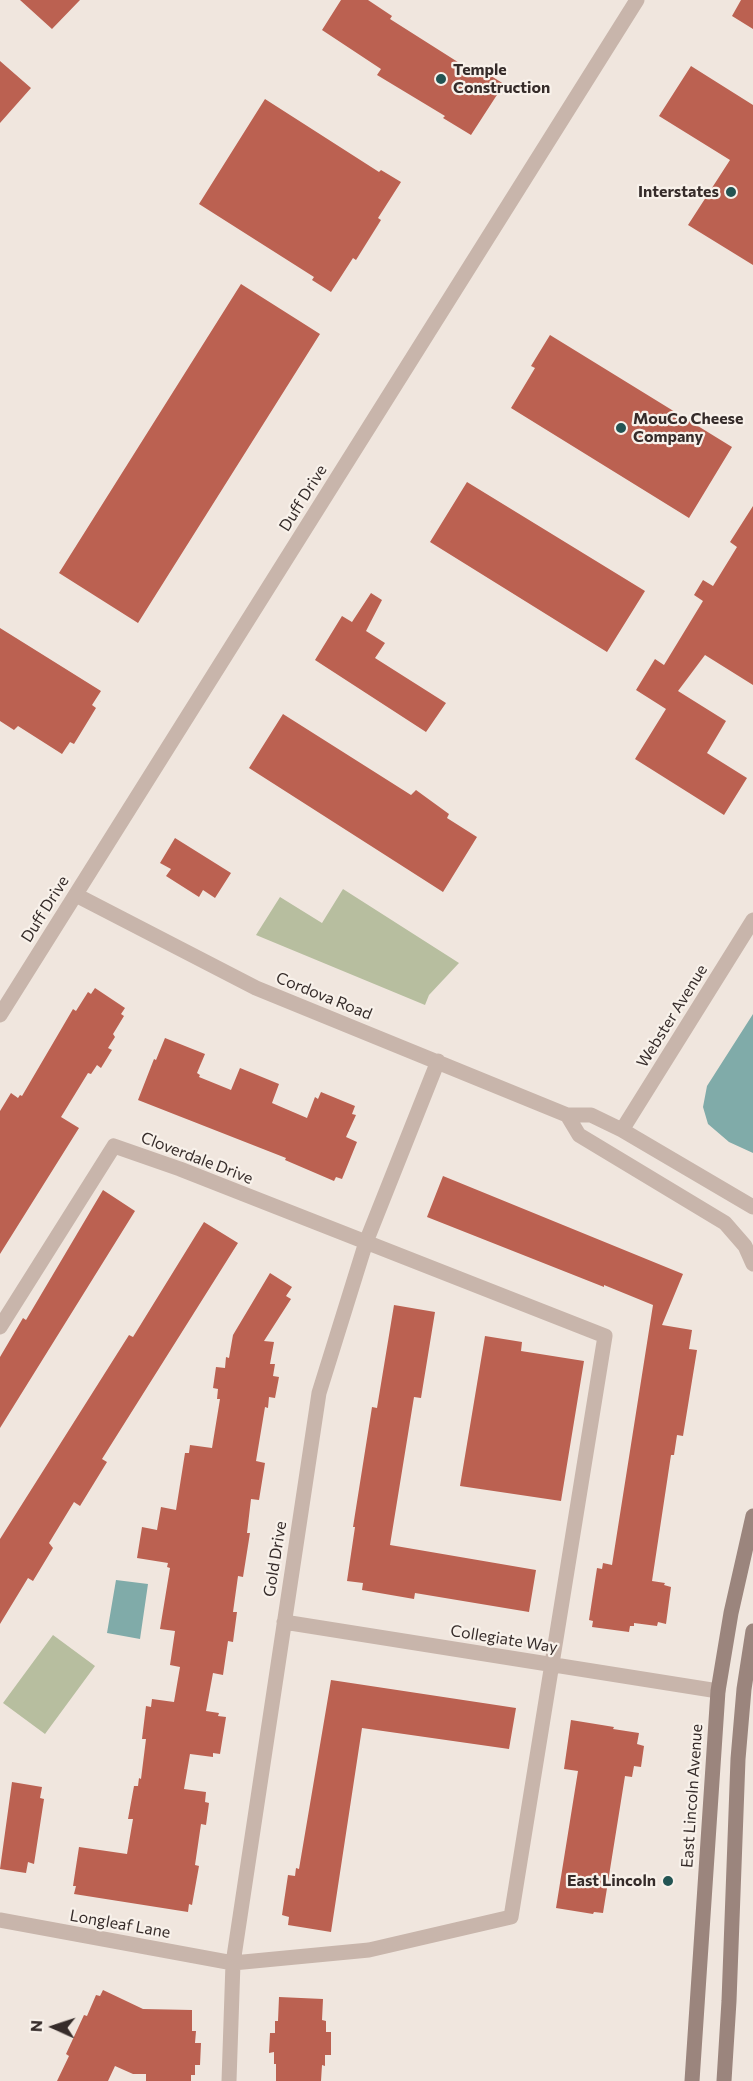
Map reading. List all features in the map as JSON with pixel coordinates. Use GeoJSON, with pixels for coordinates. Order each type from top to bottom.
{"type":"FeatureCollection","features":[{"type":"Feature","properties":{"kind":"street","name":"Duff Drive"},"geometry":{"type":"LineString","coordinates":[[0,1015],[637,0]]}},
{"type":"Feature","properties":{"kind":"street","name":"Cordova Road"},"geometry":{"type":"LineString","coordinates":[[76,895],[256,988],[567,1115],[591,1115],[622,1130],[753,1208]]}},
{"type":"Feature","properties":{"kind":"street","name":"Webster Avenue"},"geometry":{"type":"LineString","coordinates":[[622,1130],[753,920]]}},
{"type":"Feature","properties":{"kind":"street","name":"Gold Drive"},"geometry":{"type":"LineString","coordinates":[[229,2081],[233,1963],[319,1393],[366,1242],[438,1061]]}},
{"type":"Feature","properties":{"kind":"street"},"geometry":{"type":"LineString","coordinates":[[567,1115],[579,1135],[725,1223],[745,1246],[753,1264]]}},
{"type":"Feature","properties":{"kind":"street","name":"Cloverdale Drive"},"geometry":{"type":"LineString","coordinates":[[0,1327],[114,1146],[180,1169],[366,1242]]}},
{"type":"Feature","properties":{"kind":"street"},"geometry":{"type":"LineString","coordinates":[[366,1242],[605,1336],[552,1665]]}},
{"type":"Feature","properties":{"kind":"street","name":"East Lincoln Avenue"},"geometry":{"type":"LineString","coordinates":[[692,2081],[718,1690],[730,1613],[753,1516]]}},
{"type":"Feature","properties":{"kind":"street","name":"Collegiate Way"},"geometry":{"type":"LineString","coordinates":[[284,1622],[718,1690]]}},
{"type":"Feature","properties":{"kind":"street"},"geometry":{"type":"LineString","coordinates":[[724,2081],[738,1759],[744,1689],[753,1631]]}},
{"type":"Feature","properties":{"kind":"street","name":"Longleaf Lane"},"geometry":{"type":"LineString","coordinates":[[0,1920],[233,1963],[369,1950],[511,1917],[552,1665]]}},
{"type":"Feature","properties":{"kind":"green space"},"geometry":{"type":"Polygon","coordinates":[[[343,889],[459,963],[429,995],[425,1005],[256,935],[280,897],[322,923],[343,889]]]}},
{"type":"Feature","properties":{"kind":"green space"},"geometry":{"type":"Polygon","coordinates":[[[53,1635],[95,1666],[45,1734],[3,1703],[53,1635]]]}},
{"type":"Feature","properties":{"kind":"water"},"geometry":{"type":"Polygon","coordinates":[[[753,1014],[753,1153],[729,1142],[708,1124],[703,1107],[707,1086],[753,1014]]]}},
{"type":"Feature","properties":{"kind":"water"},"geometry":{"type":"Polygon","coordinates":[[[116,1580],[148,1584],[140,1639],[107,1633],[116,1580]]]}},
{"type":"Feature","properties":{"kind":"building"},"geometry":{"type":"Polygon","coordinates":[[[20,0],[80,0],[52,29],[20,0]]]}},
{"type":"Feature","properties":{"kind":"building","name":"Temple Construction"},"geometry":{"type":"Polygon","coordinates":[[[341,0],[368,0],[392,16],[390,19],[472,71],[475,66],[504,84],[471,135],[443,118],[445,116],[377,75],[381,69],[322,30],[341,0]]]}},
{"type":"Feature","properties":{"kind":"building"},"geometry":{"type":"Polygon","coordinates":[[[741,0],[753,0],[753,29],[732,16],[741,0]]]}},
{"type":"Feature","properties":{"kind":"building"},"geometry":{"type":"Polygon","coordinates":[[[0,61],[31,88],[0,123],[0,61]]]}},
{"type":"Feature","properties":{"kind":"building","name":"Interstates"},"geometry":{"type":"Polygon","coordinates":[[[691,66],[753,105],[753,265],[688,225],[730,160],[659,116],[691,66]]]}},
{"type":"Feature","properties":{"kind":"building"},"geometry":{"type":"Polygon","coordinates":[[[265,99],[379,172],[381,170],[401,182],[378,218],[381,220],[356,260],[353,258],[331,292],[312,280],[314,277],[199,204],[265,99]]]}},
{"type":"Feature","properties":{"kind":"building"},"geometry":{"type":"Polygon","coordinates":[[[241,284],[320,334],[138,623],[59,573],[241,284]]]}},
{"type":"Feature","properties":{"kind":"building","name":"MouCo Cheese Company"},"geometry":{"type":"Polygon","coordinates":[[[550,335],[732,447],[689,518],[511,408],[535,368],[531,366],[550,335]]]}},
{"type":"Feature","properties":{"kind":"building"},"geometry":{"type":"Polygon","coordinates":[[[467,482],[645,591],[607,652],[430,542],[467,482]]]}},
{"type":"Feature","properties":{"kind":"building"},"geometry":{"type":"Polygon","coordinates":[[[753,506],[753,685],[705,655],[678,691],[726,721],[707,753],[747,778],[724,815],[635,759],[666,709],[636,690],[655,659],[664,665],[703,601],[694,595],[703,580],[713,586],[737,547],[730,542],[753,506]]]}},
{"type":"Feature","properties":{"kind":"building"},"geometry":{"type":"Polygon","coordinates":[[[371,593],[382,600],[366,631],[385,643],[375,658],[446,703],[426,732],[315,660],[342,616],[352,622],[371,593]]]}},
{"type":"Feature","properties":{"kind":"building"},"geometry":{"type":"Polygon","coordinates":[[[0,628],[101,691],[92,705],[96,708],[74,744],[70,742],[62,754],[18,726],[14,730],[0,721],[0,628]]]}},
{"type":"Feature","properties":{"kind":"building"},"geometry":{"type":"Polygon","coordinates":[[[283,714],[411,795],[416,790],[449,814],[447,818],[477,837],[443,892],[249,768],[283,714]]]}},
{"type":"Feature","properties":{"kind":"building"},"geometry":{"type":"Polygon","coordinates":[[[175,838],[231,873],[215,898],[203,890],[199,897],[166,876],[171,869],[160,863],[175,838]]]}},
{"type":"Feature","properties":{"kind":"building"},"geometry":{"type":"Polygon","coordinates":[[[95,988],[125,1008],[121,1014],[124,1016],[108,1048],[112,1050],[101,1068],[97,1065],[91,1074],[88,1073],[61,1117],[79,1128],[0,1254],[0,1111],[11,1093],[18,1098],[22,1096],[73,1009],[76,1011],[88,992],[91,994],[95,988]]]}},
{"type":"Feature","properties":{"kind":"building"},"geometry":{"type":"Polygon","coordinates":[[[165,1038],[205,1054],[197,1073],[199,1077],[231,1090],[240,1068],[279,1084],[272,1103],[307,1118],[315,1097],[318,1099],[321,1092],[355,1106],[352,1114],[356,1115],[346,1137],[357,1142],[342,1179],[336,1177],[334,1181],[285,1160],[286,1158],[138,1100],[165,1038]]]}},
{"type":"Feature","properties":{"kind":"building"},"geometry":{"type":"Polygon","coordinates":[[[443,1176],[683,1274],[662,1325],[692,1330],[689,1349],[697,1350],[683,1436],[677,1435],[674,1455],[671,1455],[652,1581],[665,1583],[664,1585],[671,1587],[666,1624],[658,1622],[657,1626],[634,1623],[634,1626],[630,1626],[629,1632],[592,1627],[593,1621],[589,1620],[597,1568],[602,1569],[603,1563],[612,1565],[653,1305],[427,1217],[443,1176]]]}},
{"type":"Feature","properties":{"kind":"building"},"geometry":{"type":"Polygon","coordinates":[[[103,1190],[135,1211],[0,1428],[0,1357],[23,1318],[26,1320],[103,1190]]]}},
{"type":"Feature","properties":{"kind":"building"},"geometry":{"type":"Polygon","coordinates":[[[204,1222],[238,1243],[102,1459],[107,1462],[80,1506],[74,1502],[49,1543],[53,1548],[33,1581],[28,1578],[0,1624],[0,1539],[129,1335],[133,1337],[204,1222]]]}},
{"type":"Feature","properties":{"kind":"building"},"geometry":{"type":"Polygon","coordinates":[[[270,1273],[292,1287],[286,1296],[291,1299],[264,1341],[274,1342],[270,1364],[275,1364],[273,1376],[279,1377],[275,1398],[269,1397],[268,1408],[265,1407],[256,1461],[265,1463],[259,1500],[251,1499],[247,1533],[250,1533],[243,1577],[238,1576],[233,1612],[237,1612],[233,1642],[228,1641],[223,1675],[213,1673],[206,1711],[219,1713],[218,1716],[226,1717],[220,1754],[213,1753],[213,1757],[190,1754],[184,1789],[206,1792],[205,1802],[209,1803],[206,1825],[201,1824],[195,1865],[199,1866],[192,1905],[189,1904],[188,1912],[74,1894],[76,1886],[73,1886],[79,1847],[127,1854],[133,1819],[128,1819],[134,1786],[138,1786],[139,1778],[141,1779],[146,1739],[142,1739],[146,1706],[151,1707],[152,1699],[174,1702],[180,1667],[170,1665],[175,1631],[160,1629],[170,1568],[167,1567],[168,1563],[137,1558],[142,1527],[157,1530],[161,1507],[176,1510],[185,1453],[189,1453],[190,1445],[212,1448],[220,1399],[217,1399],[218,1389],[213,1388],[216,1367],[225,1368],[233,1335],[270,1273]]]}},
{"type":"Feature","properties":{"kind":"building"},"geometry":{"type":"Polygon","coordinates":[[[394,1305],[435,1312],[421,1398],[414,1397],[390,1545],[536,1570],[529,1612],[415,1593],[414,1599],[362,1590],[363,1583],[347,1581],[372,1407],[377,1408],[394,1305]]]}},
{"type":"Feature","properties":{"kind":"building"},"geometry":{"type":"Polygon","coordinates":[[[485,1336],[522,1342],[521,1351],[584,1361],[561,1501],[460,1486],[485,1336]]]}},
{"type":"Feature","properties":{"kind":"building"},"geometry":{"type":"Polygon","coordinates":[[[331,1680],[516,1708],[509,1749],[362,1728],[331,1932],[288,1925],[289,1917],[282,1915],[288,1875],[295,1876],[296,1868],[299,1869],[331,1680]]]}},
{"type":"Feature","properties":{"kind":"building"},"geometry":{"type":"Polygon","coordinates":[[[571,1720],[639,1733],[637,1744],[644,1746],[641,1767],[634,1766],[632,1777],[625,1776],[603,1913],[594,1912],[593,1914],[556,1908],[578,1771],[564,1769],[571,1720]]]}},
{"type":"Feature","properties":{"kind":"building"},"geometry":{"type":"Polygon","coordinates":[[[12,1782],[42,1787],[40,1798],[44,1799],[34,1864],[28,1862],[26,1873],[0,1869],[12,1782]]]}},
{"type":"Feature","properties":{"kind":"building"},"geometry":{"type":"Polygon","coordinates":[[[103,1990],[143,2009],[192,2010],[192,2031],[196,2031],[195,2043],[201,2043],[200,2065],[195,2065],[195,2075],[191,2075],[191,2081],[146,2081],[146,2074],[133,2074],[115,2066],[108,2081],[57,2081],[69,2056],[66,2054],[84,2015],[87,2016],[96,1995],[100,1996],[103,1990]]]}},
{"type":"Feature","properties":{"kind":"building"},"geometry":{"type":"Polygon","coordinates":[[[279,1997],[323,1999],[322,2020],[326,2021],[326,2032],[331,2032],[331,2055],[325,2055],[321,2081],[276,2081],[274,2052],[269,2053],[270,2033],[275,2033],[275,2021],[278,2021],[279,1997]]]}},
{"type":"Feature","properties":{"kind":"place","name":"Temple Construction"},"geometry":{"type":"Point","coordinates":[441,79]}},
{"type":"Feature","properties":{"kind":"place","name":"Interstates"},"geometry":{"type":"Point","coordinates":[731,192]}},
{"type":"Feature","properties":{"kind":"place","name":"MouCo Cheese Company"},"geometry":{"type":"Point","coordinates":[621,428]}},
{"type":"Feature","properties":{"kind":"place","name":"East Lincoln"},"geometry":{"type":"Point","coordinates":[668,1881]}}]}
